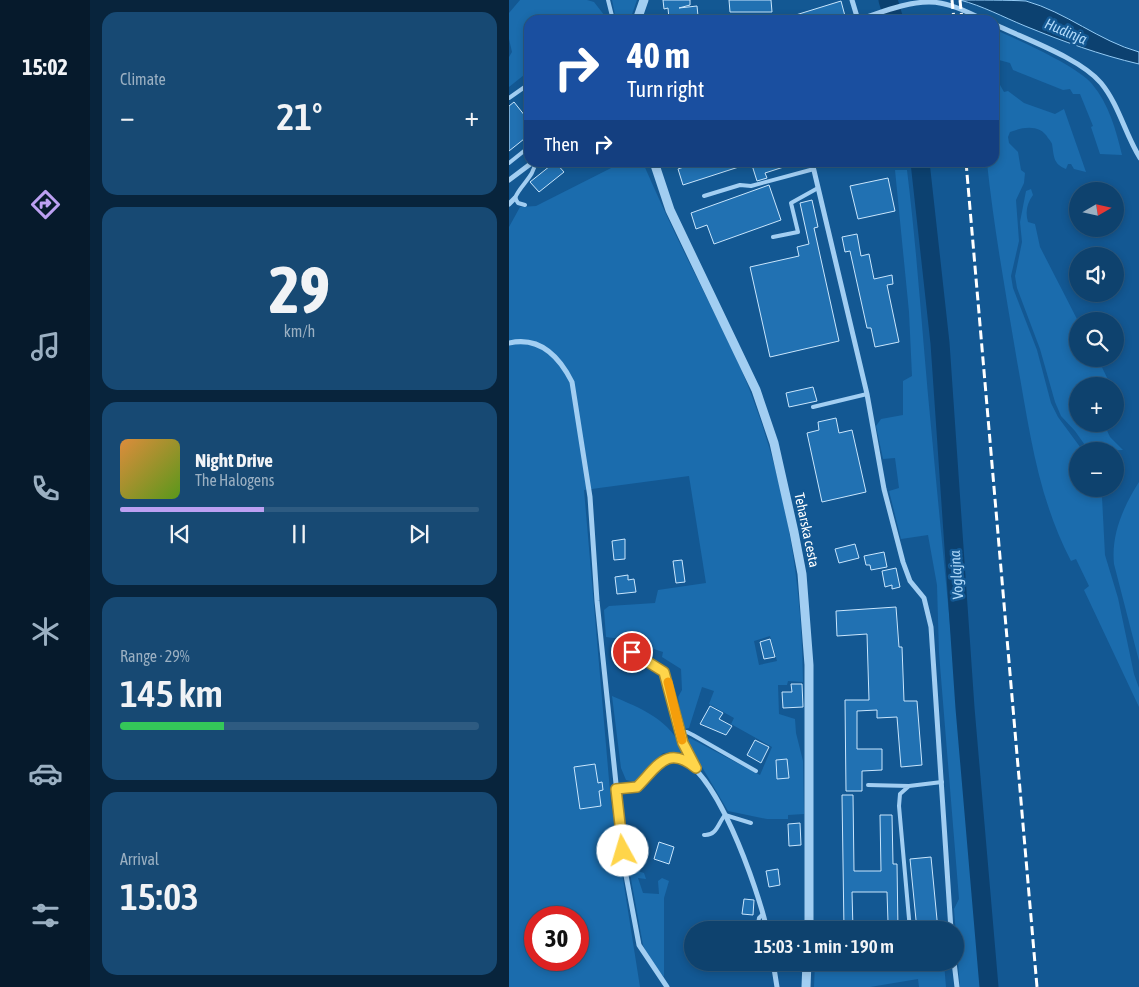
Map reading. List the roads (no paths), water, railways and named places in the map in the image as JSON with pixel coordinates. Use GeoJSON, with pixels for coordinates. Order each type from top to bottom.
{"type":"FeatureCollection","features":[{"type":"Feature","properties":{"kind":"street"},"geometry":{"type":"LineString","coordinates":[[639,15],[644,0]]}},
{"type":"Feature","properties":{"kind":"street"},"geometry":{"type":"LineString","coordinates":[[852,0],[856,15]]}},
{"type":"Feature","properties":{"kind":"street"},"geometry":{"type":"LineString","coordinates":[[875,15],[910,5],[931,2],[972,15]]}},
{"type":"Feature","properties":{"kind":"street"},"geometry":{"type":"LineString","coordinates":[[999,26],[1089,71],[1102,84],[1113,101],[1139,158]]}},
{"type":"Feature","properties":{"kind":"street"},"geometry":{"type":"LineString","coordinates":[[509,180],[527,167]]}},
{"type":"Feature","properties":{"kind":"street","name":"Teharska cesta"},"geometry":{"type":"LineString","coordinates":[[656,167],[670,210],[756,390],[774,443],[794,532],[802,574],[809,665],[809,921]]}},
{"type":"Feature","properties":{"kind":"street"},"geometry":{"type":"LineString","coordinates":[[813,169],[867,394],[884,489],[903,562],[910,580],[924,598],[931,627],[950,921]]}},
{"type":"Feature","properties":{"kind":"street"},"geometry":{"type":"LineString","coordinates":[[509,204],[515,198]]}},
{"type":"Feature","properties":{"kind":"street"},"geometry":{"type":"LineString","coordinates":[[509,343],[536,343],[553,353],[564,364],[572,382],[589,497],[597,601],[625,870],[639,946],[667,987]]}},
{"type":"Feature","properties":{"kind":"street"},"geometry":{"type":"LineString","coordinates":[[616,789],[637,787],[653,768],[667,759],[680,758],[696,768],[725,815],[750,871],[765,921]]}},
{"type":"Feature","properties":{"kind":"street"},"geometry":{"type":"LineString","coordinates":[[774,971],[777,987]]}},
{"type":"Feature","properties":{"kind":"street"},"geometry":{"type":"LineString","coordinates":[[806,987],[807,971]]}},
{"type":"Feature","properties":{"kind":"street"},"geometry":{"type":"LineString","coordinates":[[955,971],[957,987]]}},
{"type":"Feature","properties":{"kind":"lane"},"geometry":{"type":"LineString","coordinates":[[608,0],[612,15]]}},
{"type":"Feature","properties":{"kind":"lane"},"geometry":{"type":"LineString","coordinates":[[509,98],[524,88]]}},
{"type":"Feature","properties":{"kind":"lane"},"geometry":{"type":"LineString","coordinates":[[509,163],[524,150]]}},
{"type":"Feature","properties":{"kind":"lane"},"geometry":{"type":"LineString","coordinates":[[525,205],[517,203],[515,198],[522,185],[533,172],[534,167]]}},
{"type":"Feature","properties":{"kind":"lane"},"geometry":{"type":"LineString","coordinates":[[704,196],[740,184],[751,186],[813,169]]}},
{"type":"Feature","properties":{"kind":"lane"},"geometry":{"type":"LineString","coordinates":[[773,237],[798,232],[791,203],[818,188]]}},
{"type":"Feature","properties":{"kind":"lane"},"geometry":{"type":"LineString","coordinates":[[813,407],[867,394]]}},
{"type":"Feature","properties":{"kind":"lane"},"geometry":{"type":"LineString","coordinates":[[616,649],[632,652],[664,672],[681,734],[696,768]]}},
{"type":"Feature","properties":{"kind":"lane"},"geometry":{"type":"LineString","coordinates":[[681,734],[687,732],[756,771]]}},
{"type":"Feature","properties":{"kind":"lane"},"geometry":{"type":"LineString","coordinates":[[868,785],[909,786],[942,782]]}},
{"type":"Feature","properties":{"kind":"lane"},"geometry":{"type":"LineString","coordinates":[[909,786],[901,794],[899,806],[909,921]]}},
{"type":"Feature","properties":{"kind":"lane"},"geometry":{"type":"LineString","coordinates":[[704,835],[711,835],[716,831],[725,815],[751,823]]}},
{"type":"Feature","properties":{"kind":"lane"},"geometry":{"type":"LineString","coordinates":[[758,921],[763,914]]}},
{"type":"Feature","properties":{"kind":"water","name":"Hudinja"},"geometry":{"type":"Polygon","coordinates":[[[960,0],[1026,1],[1041,6],[1110,41],[1139,52],[1139,64],[1067,42],[985,8],[960,0]]]}},
{"type":"Feature","properties":{"kind":"waterway","name":"Voglajna"},"geometry":{"type":"LineString","coordinates":[[888,0],[892,15]]}},
{"type":"Feature","properties":{"kind":"waterway","name":"Voglajna"},"geometry":{"type":"LineString","coordinates":[[921,167],[940,343],[965,708],[989,987]]}},
{"type":"Feature","properties":{"kind":"railway"},"geometry":{"type":"LineString","coordinates":[[952,0],[954,15]]}},
{"type":"Feature","properties":{"kind":"railway"},"geometry":{"type":"LineString","coordinates":[[960,0],[962,15]]}},
{"type":"Feature","properties":{"kind":"railway"},"geometry":{"type":"LineString","coordinates":[[966,167],[1037,987]]}}]}
